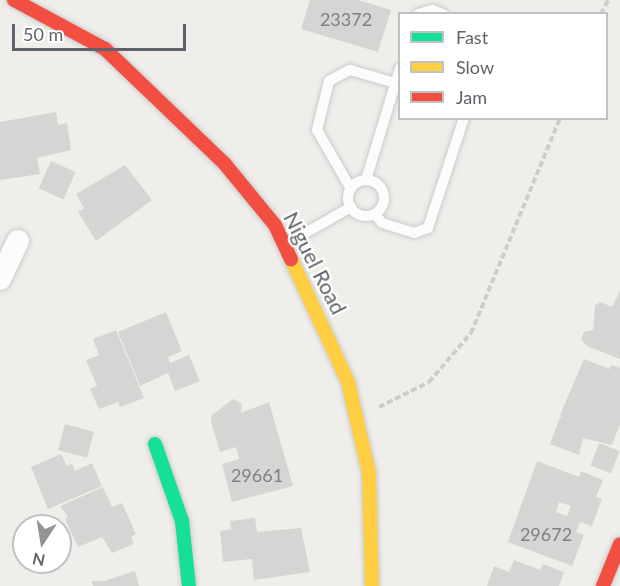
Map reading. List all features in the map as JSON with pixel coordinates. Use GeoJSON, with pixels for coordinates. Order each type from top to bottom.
{"type":"FeatureCollection","features":[{"type":"Feature","properties":{"kind":"main road","name":"Niguel Road"},"geometry":{"type":"LineString","coordinates":[[14,0],[105,49],[224,163],[275,225],[348,382],[369,473],[372,586]]}},
{"type":"Feature","properties":{"kind":"main road"},"geometry":{"type":"LineString","coordinates":[[155,444],[182,521],[189,586]]}},
{"type":"Feature","properties":{"kind":"main road"},"geometry":{"type":"LineString","coordinates":[[603,586],[620,544]]}},
{"type":"Feature","properties":{"kind":"street"},"geometry":{"type":"LineString","coordinates":[[0,279],[18,241]]}},
{"type":"Feature","properties":{"kind":"lane"},"geometry":{"type":"LineString","coordinates":[[351,207],[351,189],[318,130],[329,81],[350,70],[395,83]]}},
{"type":"Feature","properties":{"kind":"lane"},"geometry":{"type":"LineString","coordinates":[[351,189],[366,180],[398,72]]}},
{"type":"Feature","properties":{"kind":"lane"},"geometry":{"type":"LineString","coordinates":[[375,214],[382,223],[414,233],[428,228],[463,120]]}},
{"type":"Feature","properties":{"kind":"lane"},"geometry":{"type":"LineString","coordinates":[[351,207],[364,216],[375,214],[383,206],[384,194],[377,184],[366,180]]}},
{"type":"Feature","properties":{"kind":"lane"},"geometry":{"type":"LineString","coordinates":[[285,244],[351,207]]}},
{"type":"Feature","properties":{"kind":"path"},"geometry":{"type":"LineString","coordinates":[[355,413],[394,402],[429,382],[471,333],[559,120]]}},
{"type":"Feature","properties":{"kind":"building"},"geometry":{"type":"Polygon","coordinates":[[[310,0],[358,0],[391,10],[378,52],[301,29],[310,0]]]}},
{"type":"Feature","properties":{"kind":"building"},"geometry":{"type":"Polygon","coordinates":[[[56,112],[58,125],[67,123],[71,150],[37,158],[40,174],[0,180],[0,122],[56,112]]]}},
{"type":"Feature","properties":{"kind":"building"},"geometry":{"type":"Polygon","coordinates":[[[51,161],[76,172],[63,199],[39,188],[51,161]]]}},
{"type":"Feature","properties":{"kind":"building"},"geometry":{"type":"Polygon","coordinates":[[[125,165],[152,200],[96,241],[78,212],[84,208],[76,194],[125,165]]]}},
{"type":"Feature","properties":{"kind":"building"},"geometry":{"type":"Polygon","coordinates":[[[620,291],[620,359],[587,346],[581,339],[584,332],[593,330],[595,305],[601,302],[612,307],[620,291]]]}},
{"type":"Feature","properties":{"kind":"building"},"geometry":{"type":"Polygon","coordinates":[[[166,312],[182,351],[168,357],[170,363],[189,355],[200,381],[175,391],[168,373],[140,386],[118,332],[166,312]]]}},
{"type":"Feature","properties":{"kind":"building"},"geometry":{"type":"Polygon","coordinates":[[[116,330],[144,398],[120,407],[118,402],[99,409],[90,389],[97,386],[86,360],[99,355],[93,339],[116,330]]]}},
{"type":"Feature","properties":{"kind":"building"},"geometry":{"type":"Polygon","coordinates":[[[584,359],[610,369],[611,365],[620,368],[620,424],[612,445],[583,438],[579,455],[550,444],[560,417],[563,418],[560,415],[584,359]]]}},
{"type":"Feature","properties":{"kind":"building"},"geometry":{"type":"Polygon","coordinates":[[[233,399],[242,404],[241,413],[269,402],[293,486],[232,502],[222,464],[239,459],[236,447],[220,452],[211,422],[212,415],[233,399]]]}},
{"type":"Feature","properties":{"kind":"building"},"geometry":{"type":"Polygon","coordinates":[[[65,424],[94,432],[87,458],[58,450],[65,424]]]}},
{"type":"Feature","properties":{"kind":"building"},"geometry":{"type":"Polygon","coordinates":[[[599,443],[620,451],[611,473],[590,465],[599,443]]]}},
{"type":"Feature","properties":{"kind":"building"},"geometry":{"type":"Polygon","coordinates":[[[61,454],[67,466],[72,464],[75,471],[92,463],[102,486],[48,509],[31,467],[61,454]]]}},
{"type":"Feature","properties":{"kind":"building"},"geometry":{"type":"Polygon","coordinates":[[[537,461],[579,477],[581,471],[603,480],[596,497],[602,499],[592,526],[580,522],[576,532],[584,535],[572,566],[508,542],[537,461]],[[559,502],[556,512],[567,516],[571,506],[559,502]]]}},
{"type":"Feature","properties":{"kind":"building"},"geometry":{"type":"Polygon","coordinates":[[[103,487],[112,507],[122,503],[136,534],[131,537],[134,544],[112,553],[102,537],[78,547],[72,534],[72,514],[66,514],[60,506],[103,487]]]}},
{"type":"Feature","properties":{"kind":"building"},"geometry":{"type":"Polygon","coordinates":[[[255,518],[257,532],[301,528],[310,572],[254,580],[252,559],[223,562],[220,531],[231,529],[230,521],[255,518]]]}},
{"type":"Feature","properties":{"kind":"building"},"geometry":{"type":"Polygon","coordinates":[[[514,560],[540,570],[543,564],[564,572],[559,586],[487,586],[494,566],[509,572],[514,560]]]}},
{"type":"Feature","properties":{"kind":"building"},"geometry":{"type":"Polygon","coordinates":[[[135,571],[139,586],[93,586],[92,581],[104,581],[135,571]]]}},
{"type":"Feature","properties":{"kind":"traffic: fast"},"geometry":{"type":"LineString","coordinates":[[155,444],[182,521],[189,586]]}},
{"type":"Feature","properties":{"kind":"traffic: slow"},"geometry":{"type":"LineString","coordinates":[[291,259],[348,382],[369,473],[372,586]]}},
{"type":"Feature","properties":{"kind":"traffic: jam"},"geometry":{"type":"LineString","coordinates":[[14,0],[105,49],[224,163],[275,225],[291,259]]}},
{"type":"Feature","properties":{"kind":"traffic: jam"},"geometry":{"type":"LineString","coordinates":[[603,586],[620,544]]}}]}
